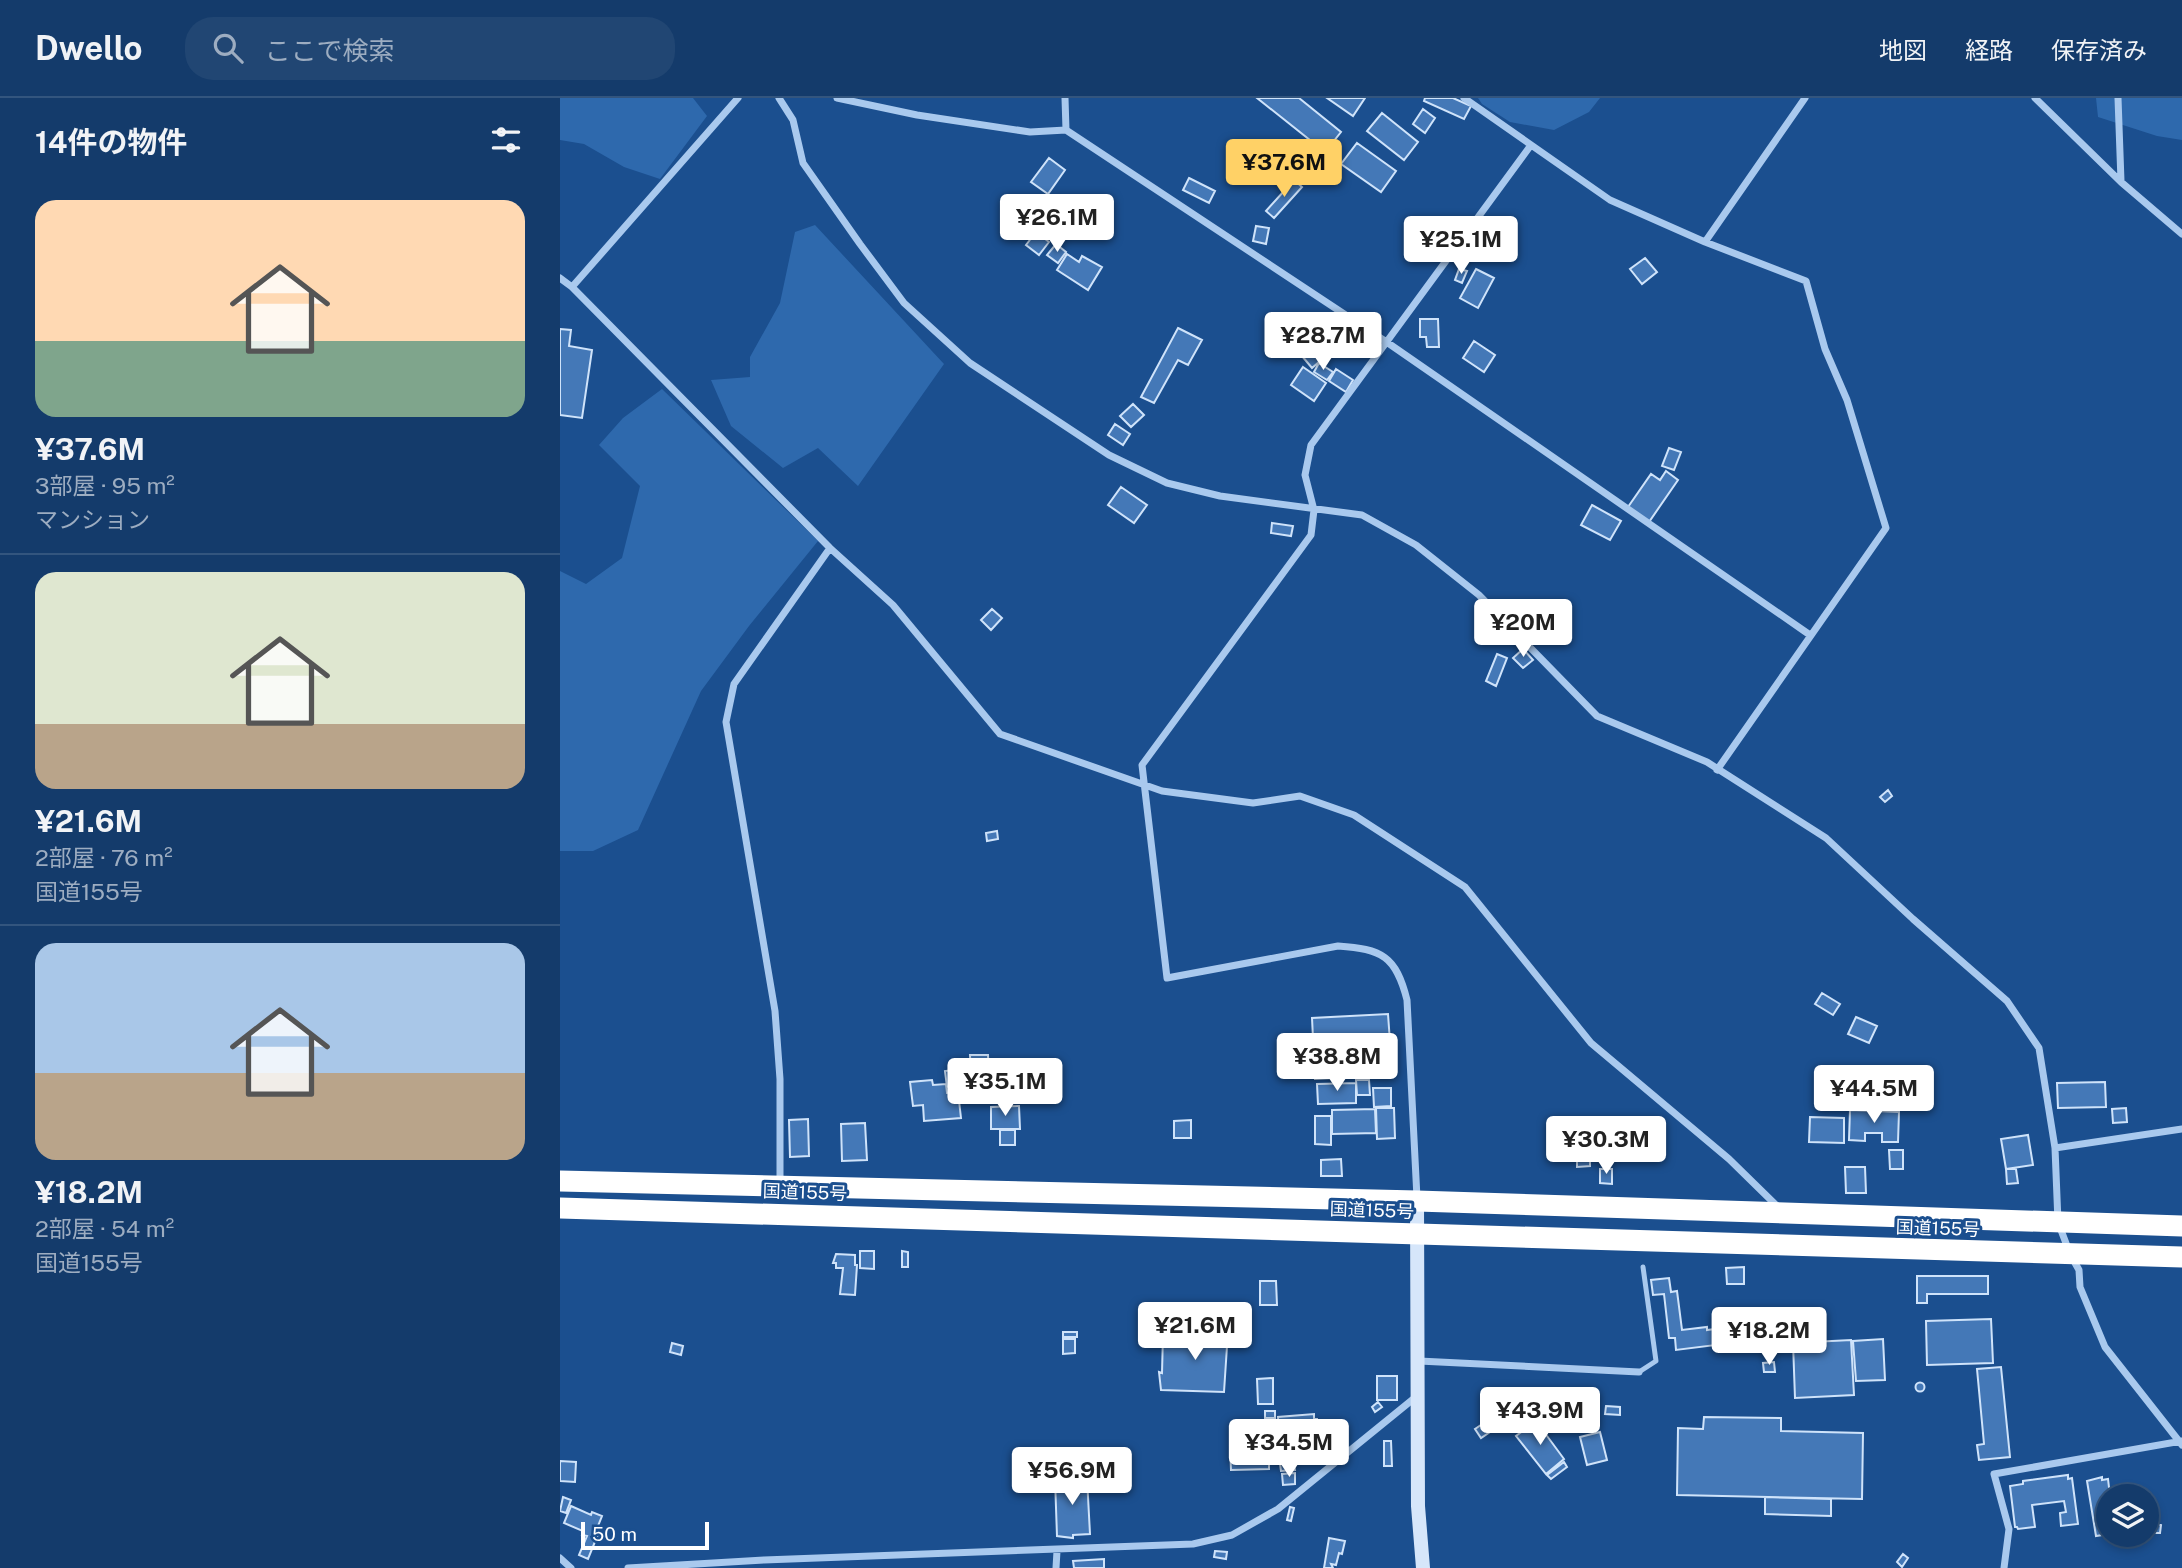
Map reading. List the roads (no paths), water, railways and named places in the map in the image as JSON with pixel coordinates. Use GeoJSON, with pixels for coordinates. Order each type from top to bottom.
{"type":"FeatureCollection","features":[{"type":"Feature","properties":{"kind":"highway","name":"国道155号"},"geometry":{"type":"LineString","coordinates":[[560,1181],[1417,1201],[2182,1226]]}},
{"type":"Feature","properties":{"kind":"highway","name":"国道155号"},"geometry":{"type":"LineString","coordinates":[[560,1208],[2182,1257]]}},
{"type":"Feature","properties":{"kind":"street"},"geometry":{"type":"LineString","coordinates":[[572,287],[738,98]]}},
{"type":"Feature","properties":{"kind":"street"},"geometry":{"type":"LineString","coordinates":[[779,98],[793,120],[803,163],[860,244],[904,303],[970,363],[1109,455],[1167,483],[1220,496],[1362,515],[1416,545],[1479,595],[1597,716],[1707,762],[1826,838],[2007,1001],[2039,1048],[2056,1148],[2058,1222],[2079,1270],[2080,1287],[2105,1347],[2181,1442],[1994,1474],[2009,1529],[2004,1568]]}},
{"type":"Feature","properties":{"kind":"street"},"geometry":{"type":"LineString","coordinates":[[837,98],[1030,132],[1066,130],[1388,343],[1811,635]]}},
{"type":"Feature","properties":{"kind":"street"},"geometry":{"type":"LineString","coordinates":[[1065,98],[1066,130]]}},
{"type":"Feature","properties":{"kind":"street"},"geometry":{"type":"LineString","coordinates":[[1464,98],[1610,200],[1705,242],[1806,281],[1825,349],[1847,400],[1886,528],[1717,770]]}},
{"type":"Feature","properties":{"kind":"street"},"geometry":{"type":"LineString","coordinates":[[1705,242],[1805,98]]}},
{"type":"Feature","properties":{"kind":"street"},"geometry":{"type":"LineString","coordinates":[[2035,98],[2121,182],[2182,234]]}},
{"type":"Feature","properties":{"kind":"street"},"geometry":{"type":"LineString","coordinates":[[2118,98],[2121,182]]}},
{"type":"Feature","properties":{"kind":"street"},"geometry":{"type":"LineString","coordinates":[[1423,1568],[1417,1396],[1417,1201],[1407,1000],[1401,974],[1385,957],[1366,948],[1338,946],[1167,978],[1142,765],[1311,535],[1314,510],[1305,475],[1311,445],[1531,145]]}},
{"type":"Feature","properties":{"kind":"street"},"geometry":{"type":"LineString","coordinates":[[560,278],[572,287],[830,548],[892,605],[1000,734],[1162,791],[1253,803],[1300,796],[1354,815],[1465,887],[1591,1043],[1729,1160],[1785,1214]]}},
{"type":"Feature","properties":{"kind":"street"},"geometry":{"type":"LineString","coordinates":[[780,1187],[780,1079],[775,1011],[726,722],[734,684],[830,548]]}},
{"type":"Feature","properties":{"kind":"street"},"geometry":{"type":"LineString","coordinates":[[2056,1148],[2182,1129]]}},
{"type":"Feature","properties":{"kind":"street"},"geometry":{"type":"LineString","coordinates":[[1419,1361],[1639,1372]]}},
{"type":"Feature","properties":{"kind":"street"},"geometry":{"type":"LineString","coordinates":[[628,1568],[1193,1544],[1232,1535],[1278,1509],[1417,1396]]}},
{"type":"Feature","properties":{"kind":"street"},"geometry":{"type":"LineString","coordinates":[[1056,1568],[1057,1551]]}},
{"type":"Feature","properties":{"kind":"street"},"geometry":{"type":"LineString","coordinates":[[560,1558],[571,1568]]}},
{"type":"Feature","properties":{"kind":"lane"},"geometry":{"type":"LineString","coordinates":[[1639,1372],[1656,1362],[1643,1267]]}}]}
